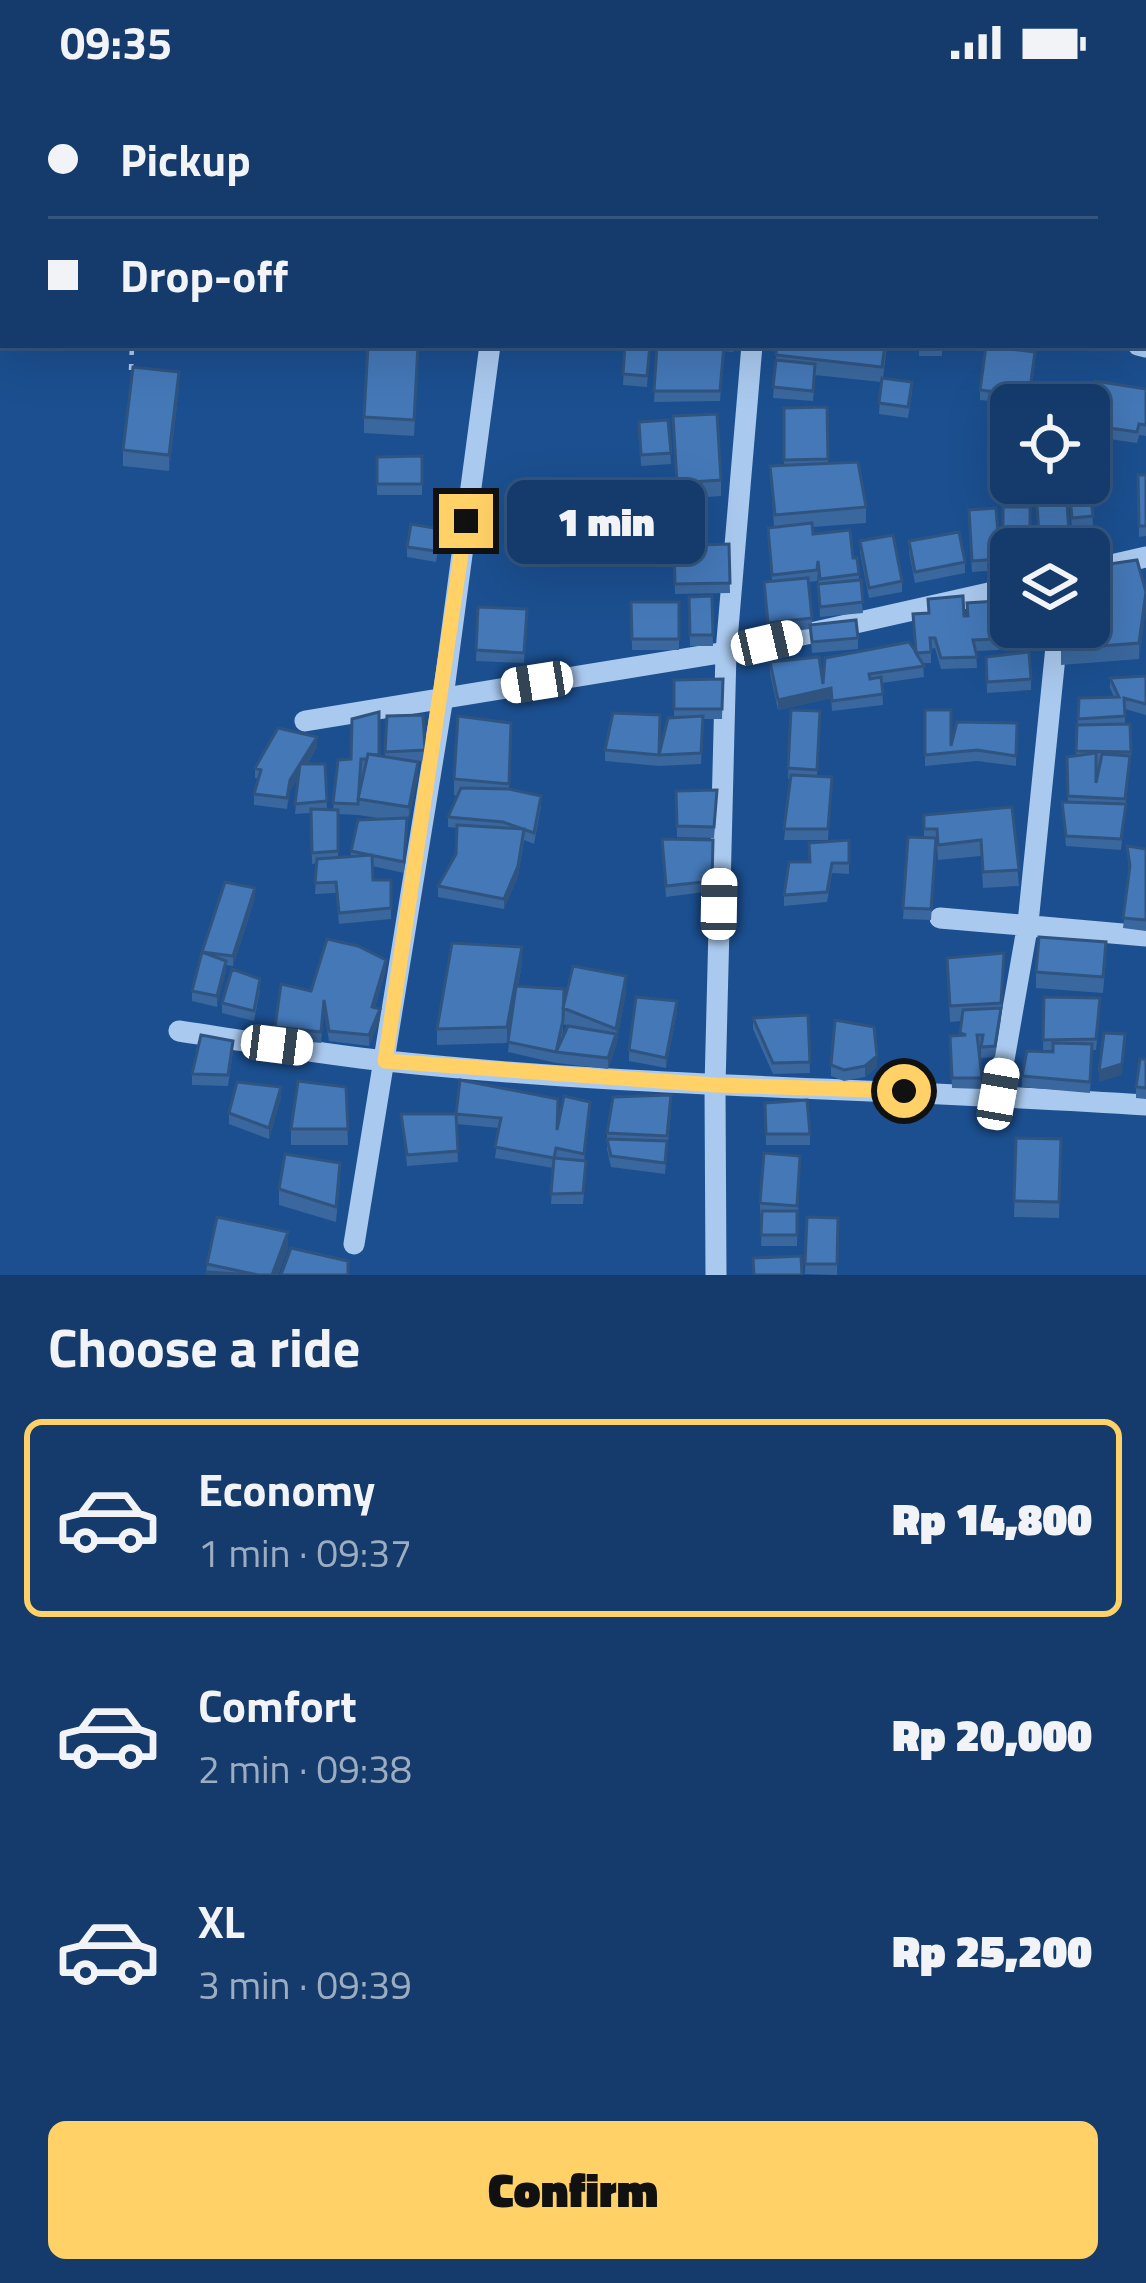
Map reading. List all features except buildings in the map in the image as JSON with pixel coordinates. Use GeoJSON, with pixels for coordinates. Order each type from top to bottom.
{"type":"FeatureCollection","features":[{"type":"Feature","properties":{"kind":"street"},"geometry":{"type":"LineString","coordinates":[[354,1244],[443,698],[490,348]]}},
{"type":"Feature","properties":{"kind":"street"},"geometry":{"type":"LineString","coordinates":[[716,1275],[715,1085],[726,652],[752,348]]}},
{"type":"Feature","properties":{"kind":"street"},"geometry":{"type":"LineString","coordinates":[[1110,565],[1146,556]]}},
{"type":"Feature","properties":{"kind":"street"},"geometry":{"type":"LineString","coordinates":[[305,721],[726,652],[990,592]]}},
{"type":"Feature","properties":{"kind":"street"},"geometry":{"type":"LineString","coordinates":[[998,1094],[1028,922],[1056,648]]}},
{"type":"Feature","properties":{"kind":"street"},"geometry":{"type":"LineString","coordinates":[[940,917],[1146,936]]}},
{"type":"Feature","properties":{"kind":"street"},"geometry":{"type":"LineString","coordinates":[[179,1031],[385,1061],[715,1085],[998,1094],[1146,1106]]}},
{"type":"Feature","properties":{"kind":"path"},"geometry":{"type":"LineString","coordinates":[[131,370],[132,348]]}},
{"type":"Feature","properties":{"kind":"route"},"geometry":{"type":"LineString","coordinates":[[466,521],[385,1061],[715,1085],[904,1091]]}}]}
